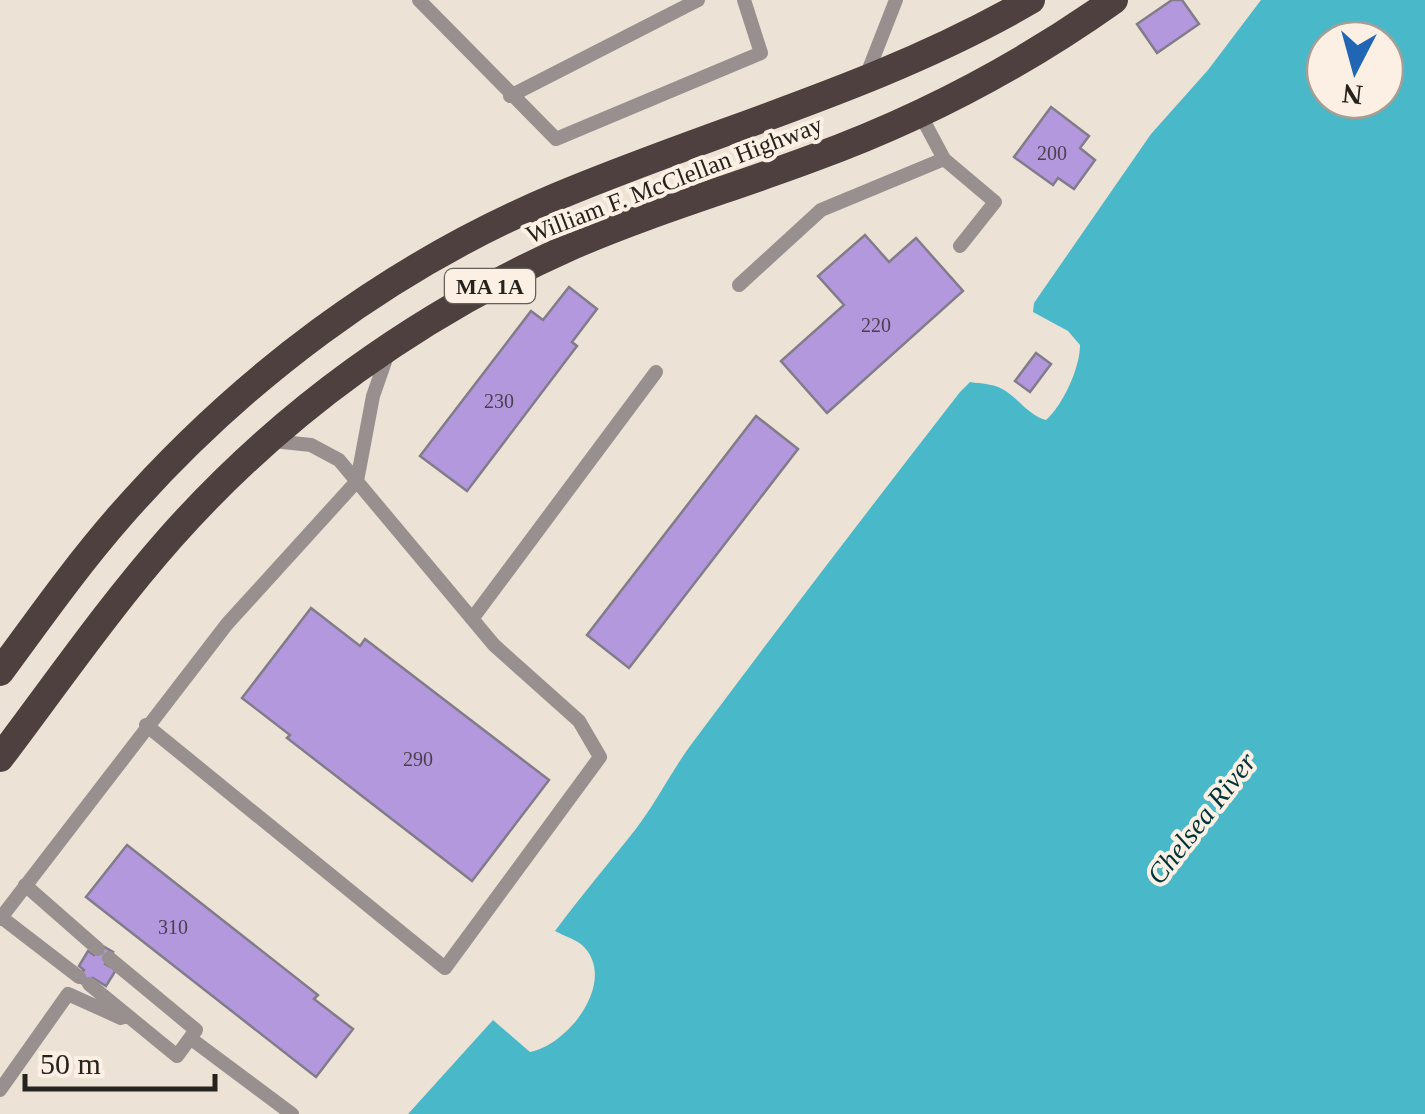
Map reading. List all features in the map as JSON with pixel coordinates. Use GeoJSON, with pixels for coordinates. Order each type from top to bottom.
{"type":"FeatureCollection","features":[{"type":"Feature","properties":{"kind":"highway","name":"William F. McClellan Highway"},"geometry":{"type":"LineString","coordinates":[[0,672],[105,534],[164,468],[243,393],[352,309],[440,254],[555,197],[863,84],[1031,0]]}},
{"type":"Feature","properties":{"kind":"highway","name":"William F. McClellan Highway"},"geometry":{"type":"LineString","coordinates":[[0,758],[154,557],[267,441],[392,344],[491,285],[585,241],[813,158],[920,114],[1003,71],[1114,0]]}},
{"type":"Feature","properties":{"kind":"lane"},"geometry":{"type":"LineString","coordinates":[[419,0],[556,139],[761,53],[744,0]]}},
{"type":"Feature","properties":{"kind":"lane"},"geometry":{"type":"LineString","coordinates":[[510,96],[698,0]]}},
{"type":"Feature","properties":{"kind":"lane"},"geometry":{"type":"LineString","coordinates":[[863,84],[896,0]]}},
{"type":"Feature","properties":{"kind":"lane"},"geometry":{"type":"LineString","coordinates":[[920,114],[944,160],[996,202],[960,246]]}},
{"type":"Feature","properties":{"kind":"lane"},"geometry":{"type":"LineString","coordinates":[[739,285],[821,210],[944,160]]}},
{"type":"Feature","properties":{"kind":"lane"},"geometry":{"type":"LineString","coordinates":[[193,1034],[177,1056],[1,918],[146,724],[246,602],[357,480],[374,396],[392,344]]}},
{"type":"Feature","properties":{"kind":"lane"},"geometry":{"type":"LineString","coordinates":[[472,619],[656,372]]}},
{"type":"Feature","properties":{"kind":"lane"},"geometry":{"type":"LineString","coordinates":[[146,724],[445,968],[600,757],[579,721],[516,667],[357,480],[324,450],[267,441]]}},
{"type":"Feature","properties":{"kind":"lane"},"geometry":{"type":"LineString","coordinates":[[25,885],[193,1034],[292,1114]]}},
{"type":"Feature","properties":{"kind":"lane"},"geometry":{"type":"LineString","coordinates":[[0,1090],[68,994],[123,1016]]}},
{"type":"Feature","properties":{"kind":"water","name":"Chelsea River"},"geometry":{"type":"Polygon","coordinates":[[[1261,0],[1425,0],[1425,1114],[408,1114],[493,1020],[530,1052],[559,1038],[584,1010],[595,977],[593,961],[584,947],[555,931],[643,820],[685,753],[960,392],[970,382],[991,385],[1004,390],[1040,418],[1046,420],[1052,413],[1074,375],[1080,345],[1068,331],[1033,312],[1034,303],[1151,134],[1208,70],[1261,0]]]}},
{"type":"Feature","properties":{"kind":"building"},"geometry":{"type":"Polygon","coordinates":[[[1172,0],[1182,0],[1199,24],[1157,53],[1137,24],[1172,0]]]}},
{"type":"Feature","properties":{"kind":"building"},"geometry":{"type":"Polygon","coordinates":[[[1051,107],[1089,136],[1080,148],[1095,160],[1074,189],[1058,178],[1053,185],[1014,157],[1051,107]]]}},
{"type":"Feature","properties":{"kind":"building"},"geometry":{"type":"Polygon","coordinates":[[[865,235],[889,262],[916,238],[963,291],[827,413],[781,361],[844,305],[818,276],[865,235]]]}},
{"type":"Feature","properties":{"kind":"building"},"geometry":{"type":"Polygon","coordinates":[[[569,287],[597,309],[572,342],[577,346],[467,491],[420,456],[531,311],[543,320],[569,287]]]}},
{"type":"Feature","properties":{"kind":"building"},"geometry":{"type":"Polygon","coordinates":[[[1036,353],[1051,364],[1030,392],[1015,381],[1036,353]]]}},
{"type":"Feature","properties":{"kind":"building"},"geometry":{"type":"Polygon","coordinates":[[[756,416],[798,449],[629,668],[587,635],[756,416]]]}},
{"type":"Feature","properties":{"kind":"building"},"geometry":{"type":"Polygon","coordinates":[[[311,608],[360,646],[365,639],[549,780],[472,881],[287,738],[290,735],[242,698],[311,608]]]}},
{"type":"Feature","properties":{"kind":"building"},"geometry":{"type":"Polygon","coordinates":[[[127,845],[318,995],[314,999],[353,1029],[316,1077],[86,897],[127,845]]]}},
{"type":"Feature","properties":{"kind":"building"},"geometry":{"type":"Polygon","coordinates":[[[101,945],[113,952],[105,964],[116,970],[106,986],[93,978],[87,987],[77,980],[84,970],[79,966],[88,951],[94,955],[101,945]]]}}]}
